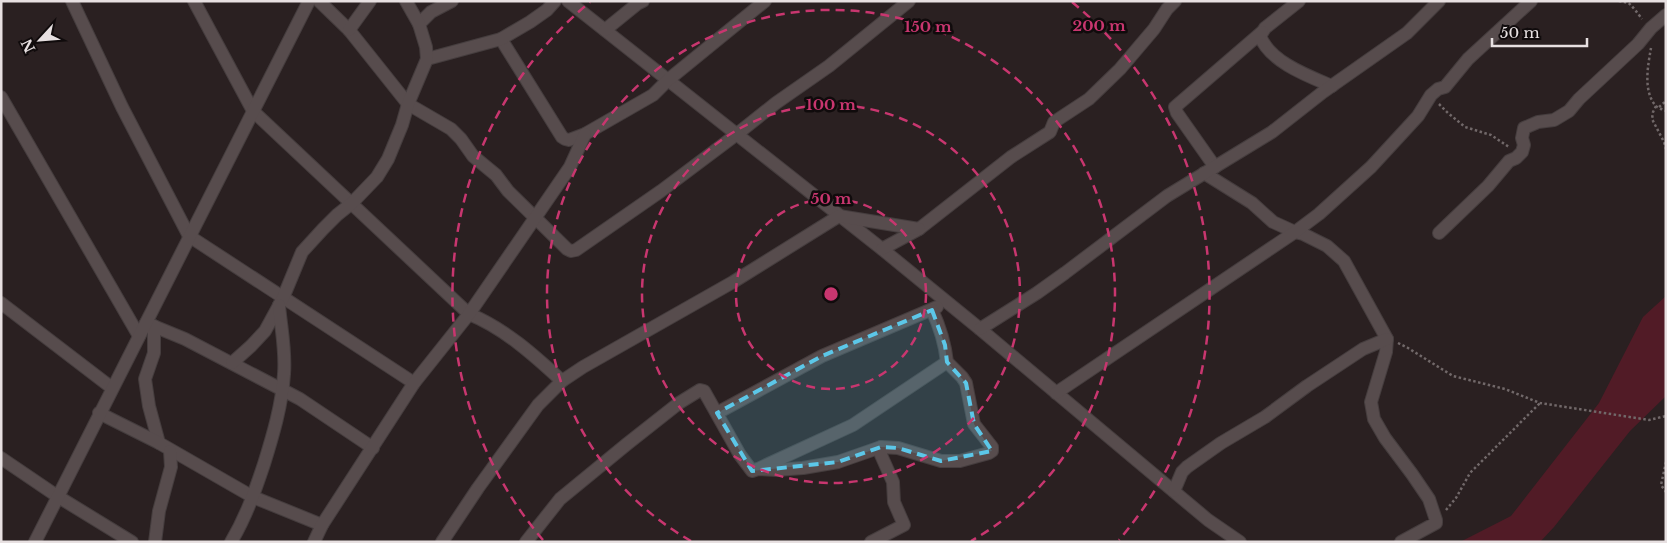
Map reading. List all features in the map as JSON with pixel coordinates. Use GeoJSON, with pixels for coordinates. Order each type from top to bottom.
{"type":"FeatureCollection","features":[{"type":"Feature","properties":{"kind":"street"},"geometry":{"type":"LineString","coordinates":[[72,1],[122,107],[189,236],[281,301],[414,383]]}},
{"type":"Feature","properties":{"kind":"street"},"geometry":{"type":"LineString","coordinates":[[194,1],[253,111],[469,314],[480,319],[521,346],[562,381]]}},
{"type":"Feature","properties":{"kind":"street"},"geometry":{"type":"LineString","coordinates":[[34,542],[139,336],[150,325],[189,236],[309,1]]}},
{"type":"Feature","properties":{"kind":"street"},"geometry":{"type":"LineString","coordinates":[[318,1],[349,30],[408,104],[451,129],[462,139],[472,156],[496,175],[508,191],[571,251],[576,250],[661,191],[776,103],[829,66],[909,1]]}},
{"type":"Feature","properties":{"kind":"street"},"geometry":{"type":"LineString","coordinates":[[349,30],[370,1]]}},
{"type":"Feature","properties":{"kind":"street"},"geometry":{"type":"LineString","coordinates":[[232,363],[264,331],[281,301],[302,252],[377,177],[388,159],[427,59],[426,47],[419,24],[406,1]]}},
{"type":"Feature","properties":{"kind":"street"},"geometry":{"type":"LineString","coordinates":[[419,24],[431,12],[452,1]]}},
{"type":"Feature","properties":{"kind":"street"},"geometry":{"type":"LineString","coordinates":[[427,59],[501,39],[522,28],[547,10],[555,1]]}},
{"type":"Feature","properties":{"kind":"street"},"geometry":{"type":"LineString","coordinates":[[568,1],[882,249],[1208,520],[1240,542]]}},
{"type":"Feature","properties":{"kind":"street"},"geometry":{"type":"LineString","coordinates":[[604,30],[643,1]]}},
{"type":"Feature","properties":{"kind":"street"},"geometry":{"type":"LineString","coordinates":[[501,39],[562,137],[569,140],[585,134],[653,95],[668,80],[766,1]]}},
{"type":"Feature","properties":{"kind":"street"},"geometry":{"type":"LineString","coordinates":[[882,249],[919,229],[1011,157],[1050,132],[1054,122],[1089,99],[1124,65],[1175,1]]}},
{"type":"Feature","properties":{"kind":"street"},"geometry":{"type":"LineString","coordinates":[[1299,1],[1265,28],[1175,107],[1210,170],[1273,222],[1327,246],[1344,261],[1387,339],[1386,352],[1371,402],[1374,419],[1384,438],[1412,474],[1428,499],[1435,514],[1436,523],[1400,542]]}},
{"type":"Feature","properties":{"kind":"street"},"geometry":{"type":"LineString","coordinates":[[980,329],[1037,293],[1156,203],[1268,135],[1332,86],[1407,33],[1439,1]]}},
{"type":"Feature","properties":{"kind":"street"},"geometry":{"type":"LineString","coordinates":[[1056,393],[1319,214],[1370,166],[1418,116],[1431,95],[1438,89],[1445,87],[1468,59],[1531,1]]}},
{"type":"Feature","properties":{"kind":"street"},"geometry":{"type":"LineString","coordinates":[[1439,233],[1488,186],[1509,161],[1516,158],[1522,152],[1524,128],[1538,122],[1554,120],[1569,111],[1580,98],[1666,15]]}},
{"type":"Feature","properties":{"kind":"street"},"geometry":{"type":"LineString","coordinates":[[1262,32],[1260,36],[1264,46],[1282,61],[1304,74],[1332,86]]}},
{"type":"Feature","properties":{"kind":"street"},"geometry":{"type":"LineString","coordinates":[[2,99],[139,336]]}},
{"type":"Feature","properties":{"kind":"street"},"geometry":{"type":"LineString","coordinates":[[314,542],[322,525],[414,383],[469,314],[570,167],[585,134]]}},
{"type":"Feature","properties":{"kind":"street"},"geometry":{"type":"LineString","coordinates":[[442,542],[478,488],[538,405],[562,381],[583,367],[733,282],[839,216],[919,229]]}},
{"type":"Feature","properties":{"kind":"street"},"geometry":{"type":"LineString","coordinates":[[231,542],[242,524],[253,497],[277,422],[284,362],[281,301]]}},
{"type":"Feature","properties":{"kind":"street"},"geometry":{"type":"LineString","coordinates":[[717,413],[822,356],[932,310],[946,302]]}},
{"type":"Feature","properties":{"kind":"street"},"geometry":{"type":"LineString","coordinates":[[1,303],[112,388]]}},
{"type":"Feature","properties":{"kind":"street"},"geometry":{"type":"LineString","coordinates":[[758,469],[802,468],[838,462],[881,447],[898,448],[941,461],[960,461],[992,451],[992,447],[974,424],[966,383],[947,362],[945,345],[932,310]]}},
{"type":"Feature","properties":{"kind":"street"},"geometry":{"type":"LineString","coordinates":[[150,325],[185,339],[300,399],[372,448]]}},
{"type":"Feature","properties":{"kind":"street"},"geometry":{"type":"LineString","coordinates":[[150,325],[154,353],[145,379],[149,406],[159,443]]}},
{"type":"Feature","properties":{"kind":"street"},"geometry":{"type":"LineString","coordinates":[[1174,491],[1182,472],[1194,462],[1221,443],[1265,417],[1307,386],[1363,349],[1387,339]]}},
{"type":"Feature","properties":{"kind":"street"},"geometry":{"type":"LineString","coordinates":[[526,542],[560,499],[679,403],[702,390],[740,455],[751,470],[754,471],[853,425],[947,362]]}},
{"type":"Feature","properties":{"kind":"street"},"geometry":{"type":"LineString","coordinates":[[99,413],[159,443],[253,497],[322,525]]}},
{"type":"Feature","properties":{"kind":"street"},"geometry":{"type":"LineString","coordinates":[[871,542],[904,525],[894,502],[893,482],[881,455],[881,447]]}},
{"type":"Feature","properties":{"kind":"street"},"geometry":{"type":"LineString","coordinates":[[155,542],[160,510],[171,467],[170,450]]}},
{"type":"Feature","properties":{"kind":"street"},"geometry":{"type":"LineString","coordinates":[[1,458],[57,496],[132,542]]}},
{"type":"Feature","properties":{"kind":"path"},"geometry":{"type":"LineString","coordinates":[[1619,1],[1633,6],[1635,12],[1651,28],[1653,34],[1648,75],[1649,93],[1657,107],[1666,111]]}},
{"type":"Feature","properties":{"kind":"path"},"geometry":{"type":"LineString","coordinates":[[1431,95],[1448,114],[1465,126],[1491,135],[1511,149],[1522,152]]}},
{"type":"Feature","properties":{"kind":"path"},"geometry":{"type":"LineString","coordinates":[[1666,102],[1657,107],[1653,112],[1652,119],[1666,149]]}},
{"type":"Feature","properties":{"kind":"path"},"geometry":{"type":"LineString","coordinates":[[1387,339],[1408,348],[1453,376],[1506,389],[1540,403],[1649,420],[1666,416]]}},
{"type":"Feature","properties":{"kind":"path"},"geometry":{"type":"LineString","coordinates":[[1436,523],[1456,498],[1470,473],[1540,403]]}},
{"type":"Feature","properties":{"kind":"path"},"geometry":{"type":"LineString","coordinates":[[1666,462],[1661,485],[1666,492]]}},
{"type":"Feature","properties":{"kind":"highlighted area"},"geometry":{"type":"Polygon","coordinates":[[[932,310],[945,345],[947,362],[966,383],[974,424],[992,451],[941,461],[898,448],[881,447],[838,462],[752,471],[717,413],[822,356],[932,310]]]}},
{"type":"Feature","properties":{"kind":"shaded area"},"geometry":{"type":"Polygon","coordinates":[[[1666,296],[1666,396],[1630,431],[1540,542],[1460,542],[1511,516],[1599,403],[1643,317],[1666,296]]]}}]}
